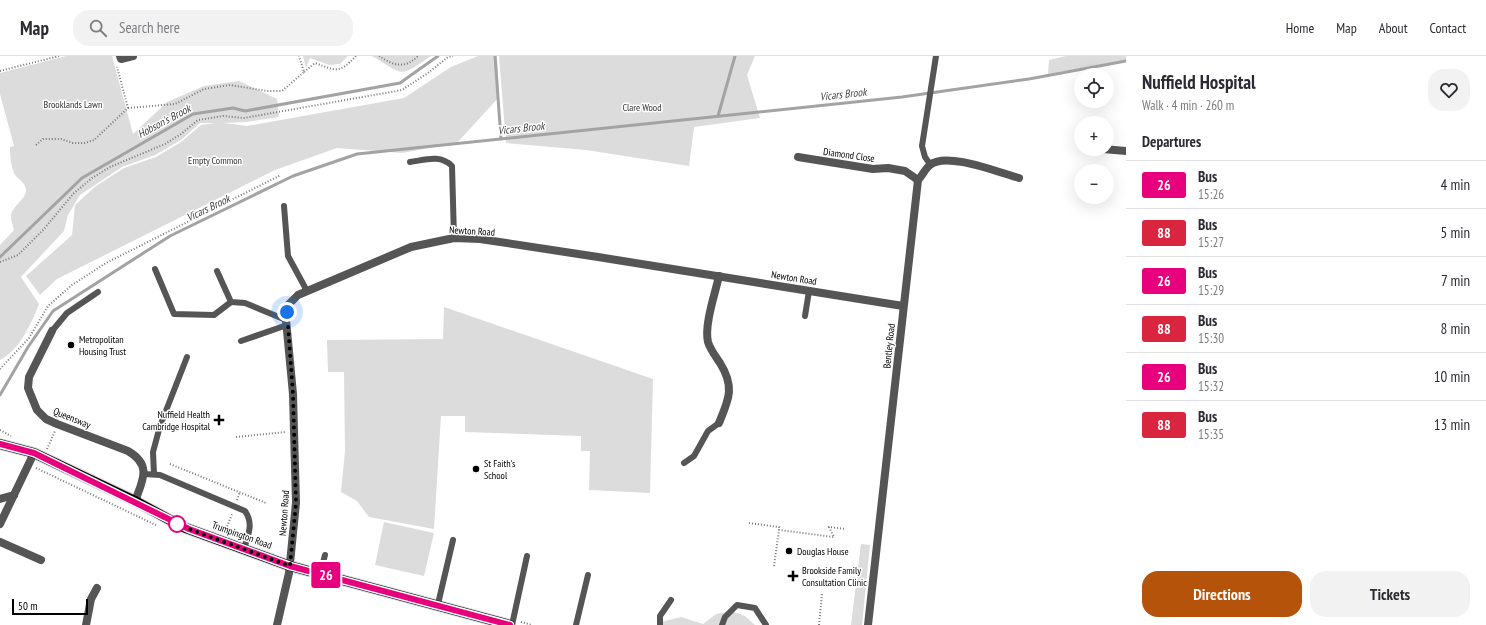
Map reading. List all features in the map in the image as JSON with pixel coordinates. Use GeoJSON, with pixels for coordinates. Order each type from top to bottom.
{"type":"FeatureCollection","features":[{"type":"Feature","properties":{"kind":"main road","name":"Trumpington Road"},"geometry":{"type":"LineString","coordinates":[[0,444],[34,453],[135,501],[183,527],[290,566],[438,604],[511,625]]}},
{"type":"Feature","properties":{"kind":"street"},"geometry":{"type":"LineString","coordinates":[[118,60],[133,56]]}},
{"type":"Feature","properties":{"kind":"street"},"geometry":{"type":"LineString","coordinates":[[1114,150],[1126,151]]}},
{"type":"Feature","properties":{"kind":"street","name":"Diamond Close"},"geometry":{"type":"LineString","coordinates":[[798,157],[873,169],[888,168],[905,171],[918,180]]}},
{"type":"Feature","properties":{"kind":"street"},"geometry":{"type":"LineString","coordinates":[[918,180],[930,164],[958,160],[1019,178]]}},
{"type":"Feature","properties":{"kind":"street","name":"Bentley Road"},"geometry":{"type":"LineString","coordinates":[[868,625],[918,180]]}},
{"type":"Feature","properties":{"kind":"street","name":"Newton Road"},"geometry":{"type":"LineString","coordinates":[[277,625],[290,566],[296,503],[294,431],[287,312],[292,300],[307,291],[411,247],[454,238],[488,240],[903,306]]}},
{"type":"Feature","properties":{"kind":"street"},"geometry":{"type":"LineString","coordinates":[[719,276],[708,332],[708,342],[727,374],[730,387],[729,399],[719,423]]}},
{"type":"Feature","properties":{"kind":"street","name":"Queensway"},"geometry":{"type":"LineString","coordinates":[[52,331],[29,377],[28,388],[37,410],[46,418],[57,424],[128,451],[138,457],[143,465],[144,474]]}},
{"type":"Feature","properties":{"kind":"street"},"geometry":{"type":"LineString","coordinates":[[2,521],[34,453]]}},
{"type":"Feature","properties":{"kind":"street"},"geometry":{"type":"LineString","coordinates":[[135,501],[144,474]]}},
{"type":"Feature","properties":{"kind":"street"},"geometry":{"type":"LineString","coordinates":[[0,499],[14,495]]}},
{"type":"Feature","properties":{"kind":"street"},"geometry":{"type":"LineString","coordinates":[[0,507],[2,521]]}},
{"type":"Feature","properties":{"kind":"street"},"geometry":{"type":"LineString","coordinates":[[0,542],[41,560]]}},
{"type":"Feature","properties":{"kind":"street"},"geometry":{"type":"LineString","coordinates":[[86,625],[91,599],[97,588]]}},
{"type":"Feature","properties":{"kind":"lane"},"geometry":{"type":"LineString","coordinates":[[930,164],[925,157],[922,146],[936,56]]}},
{"type":"Feature","properties":{"kind":"lane"},"geometry":{"type":"LineString","coordinates":[[410,162],[439,158],[452,166],[454,238]]}},
{"type":"Feature","properties":{"kind":"lane"},"geometry":{"type":"LineString","coordinates":[[284,206],[288,256],[307,291]]}},
{"type":"Feature","properties":{"kind":"lane"},"geometry":{"type":"LineString","coordinates":[[155,269],[174,314],[214,315],[231,302],[245,303],[287,322]]}},
{"type":"Feature","properties":{"kind":"lane"},"geometry":{"type":"LineString","coordinates":[[217,271],[231,302]]}},
{"type":"Feature","properties":{"kind":"lane"},"geometry":{"type":"LineString","coordinates":[[805,316],[809,291]]}},
{"type":"Feature","properties":{"kind":"lane"},"geometry":{"type":"LineString","coordinates":[[52,331],[67,313],[98,292]]}},
{"type":"Feature","properties":{"kind":"lane"},"geometry":{"type":"LineString","coordinates":[[241,341],[287,322]]}},
{"type":"Feature","properties":{"kind":"lane"},"geometry":{"type":"LineString","coordinates":[[154,474],[154,452],[160,426],[187,358]]}},
{"type":"Feature","properties":{"kind":"lane"},"geometry":{"type":"LineString","coordinates":[[684,463],[694,456],[708,431],[719,423]]}},
{"type":"Feature","properties":{"kind":"lane"},"geometry":{"type":"LineString","coordinates":[[144,474],[154,474],[245,511],[250,518],[250,529],[244,549]]}},
{"type":"Feature","properties":{"kind":"lane"},"geometry":{"type":"LineString","coordinates":[[438,604],[453,540]]}},
{"type":"Feature","properties":{"kind":"lane"},"geometry":{"type":"LineString","coordinates":[[320,574],[324,555]]}},
{"type":"Feature","properties":{"kind":"lane"},"geometry":{"type":"LineString","coordinates":[[511,625],[527,556]]}},
{"type":"Feature","properties":{"kind":"lane"},"geometry":{"type":"LineString","coordinates":[[576,625],[588,575]]}},
{"type":"Feature","properties":{"kind":"lane"},"geometry":{"type":"LineString","coordinates":[[660,625],[660,616],[671,600]]}},
{"type":"Feature","properties":{"kind":"lane"},"geometry":{"type":"LineString","coordinates":[[722,625],[725,617],[737,605],[755,608],[766,625]]}},
{"type":"Feature","properties":{"kind":"path"},"geometry":{"type":"LineString","coordinates":[[0,71],[59,56]]}},
{"type":"Feature","properties":{"kind":"path"},"geometry":{"type":"LineString","coordinates":[[299,56],[304,72]]}},
{"type":"Feature","properties":{"kind":"path"},"geometry":{"type":"LineString","coordinates":[[36,145],[43,139],[61,139],[73,143],[85,143],[94,140],[128,108],[175,104],[204,89],[230,85],[267,91],[282,91],[314,63],[334,70],[344,68],[356,56]]}},
{"type":"Feature","properties":{"kind":"path"},"geometry":{"type":"LineString","coordinates":[[380,56],[386,61],[402,66],[411,63],[418,56]]}},
{"type":"Feature","properties":{"kind":"path"},"geometry":{"type":"LineString","coordinates":[[0,262],[18,255],[44,229],[73,194],[92,178],[110,167],[165,144],[181,134],[198,120],[223,116],[244,118],[402,90],[428,73],[448,57],[453,56]]}},
{"type":"Feature","properties":{"kind":"path"},"geometry":{"type":"LineString","coordinates":[[118,60],[128,108]]}},
{"type":"Feature","properties":{"kind":"path"},"geometry":{"type":"LineString","coordinates":[[0,369],[29,338],[48,306],[72,285],[106,263],[281,175]]}},
{"type":"Feature","properties":{"kind":"path"},"geometry":{"type":"LineString","coordinates":[[44,458],[57,424]]}},
{"type":"Feature","properties":{"kind":"path"},"geometry":{"type":"LineString","coordinates":[[236,437],[294,431]]}},
{"type":"Feature","properties":{"kind":"path"},"geometry":{"type":"LineString","coordinates":[[170,464],[266,503]]}},
{"type":"Feature","properties":{"kind":"path"},"geometry":{"type":"LineString","coordinates":[[28,465],[162,528]]}},
{"type":"Feature","properties":{"kind":"path"},"geometry":{"type":"LineString","coordinates":[[221,540],[240,492]]}},
{"type":"Feature","properties":{"kind":"path"},"geometry":{"type":"LineString","coordinates":[[749,524],[779,527],[779,530],[834,537],[829,527],[846,529]]}},
{"type":"Feature","properties":{"kind":"path"},"geometry":{"type":"LineString","coordinates":[[774,566],[779,530]]}},
{"type":"Feature","properties":{"kind":"path"},"geometry":{"type":"LineString","coordinates":[[819,625],[822,594]]}},
{"type":"Feature","properties":{"kind":"green space"},"geometry":{"type":"Polygon","coordinates":[[[66,56],[112,56],[133,134],[167,102],[204,86],[239,81],[277,99],[279,117],[246,122],[224,123],[247,126],[404,98],[451,67],[478,56],[497,56],[499,97],[457,143],[402,153],[337,148],[275,170],[57,279],[40,295],[26,276],[72,235],[75,205],[96,186],[124,168],[156,157],[181,142],[201,125],[215,123],[200,123],[181,140],[155,155],[122,167],[80,195],[68,215],[64,231],[21,277],[39,304],[24,336],[7,356],[0,360],[0,245],[14,230],[11,219],[12,213],[24,197],[26,190],[23,183],[15,175],[12,165],[10,147],[14,146],[0,94],[0,73],[66,56]]]}},
{"type":"Feature","properties":{"kind":"green space"},"geometry":{"type":"Polygon","coordinates":[[[303,56],[348,56],[340,64],[329,65],[310,58],[306,68],[303,56]]]}},
{"type":"Feature","properties":{"kind":"green space"},"geometry":{"type":"Polygon","coordinates":[[[372,56],[431,56],[413,68],[402,72],[391,68],[372,56]]]}},
{"type":"Feature","properties":{"kind":"green space","name":"Clare Wood"},"geometry":{"type":"Polygon","coordinates":[[[499,56],[755,56],[747,75],[760,118],[694,127],[689,166],[586,150],[506,143],[499,56]]]}},
{"type":"Feature","properties":{"kind":"green space"},"geometry":{"type":"Polygon","coordinates":[[[1066,56],[1126,56],[1126,60],[1074,68],[1074,69],[1048,74],[1049,60],[1066,56]]]}},
{"type":"Feature","properties":{"kind":"green space"},"geometry":{"type":"Polygon","coordinates":[[[444,307],[653,379],[650,493],[589,490],[590,451],[581,451],[581,436],[465,432],[465,416],[441,416],[434,529],[369,517],[357,501],[341,492],[345,451],[344,372],[328,372],[327,340],[443,339],[444,307]]]}},
{"type":"Feature","properties":{"kind":"green space"},"geometry":{"type":"Polygon","coordinates":[[[384,522],[434,533],[424,576],[375,565],[384,522]]]}},
{"type":"Feature","properties":{"kind":"green space"},"geometry":{"type":"Polygon","coordinates":[[[861,544],[870,545],[862,625],[851,625],[861,544]]]}},
{"type":"Feature","properties":{"kind":"green space"},"geometry":{"type":"Polygon","coordinates":[[[731,611],[745,616],[755,625],[660,625],[661,622],[681,617],[703,624],[716,614],[731,611]]]}},
{"type":"Feature","properties":{"kind":"waterway","name":"Hobson's Brook"},"geometry":{"type":"LineString","coordinates":[[0,257],[82,178],[193,114],[233,108],[245,111],[400,83],[438,56]]}},
{"type":"Feature","properties":{"kind":"waterway"},"geometry":{"type":"LineString","coordinates":[[495,56],[501,139]]}},
{"type":"Feature","properties":{"kind":"waterway"},"geometry":{"type":"LineString","coordinates":[[718,116],[735,56]]}},
{"type":"Feature","properties":{"kind":"waterway","name":"Vicars Brook"},"geometry":{"type":"LineString","coordinates":[[0,395],[28,347],[53,311],[170,236],[293,176],[357,154],[902,97],[1029,79],[1126,61]]}},
{"type":"Feature","properties":{"kind":"bus line","name":"26"},"geometry":{"type":"LineString","coordinates":[[0,444],[34,453],[135,501],[183,527],[290,566],[438,604],[510,625]]}},
{"type":"Feature","properties":{"kind":"place","name":"Metropolitan Housing Trust"},"geometry":{"type":"Point","coordinates":[71,345]}},
{"type":"Feature","properties":{"kind":"place","name":"Nuffield Health Cambridge Hospital"},"geometry":{"type":"Point","coordinates":[219,420]}},
{"type":"Feature","properties":{"kind":"place","name":"St Faith's School"},"geometry":{"type":"Point","coordinates":[476,469]}},
{"type":"Feature","properties":{"kind":"place","name":"Douglas House"},"geometry":{"type":"Point","coordinates":[789,551]}},
{"type":"Feature","properties":{"kind":"place","name":"Brookside Family Consultation Clinic"},"geometry":{"type":"Point","coordinates":[793,576]}},
{"type":"Feature","properties":{"kind":"route"},"geometry":{"type":"LineString","coordinates":[[177,524],[171,520],[183,527],[290,566],[296,503],[293,394],[286,320],[287,312]]}},
{"type":"Feature","properties":{"kind":"park label","name":"Brooklands Lawn"},"geometry":{"type":"Point","coordinates":[73,104]}},
{"type":"Feature","properties":{"kind":"park label","name":"Empty Common"},"geometry":{"type":"Point","coordinates":[215,160]}}]}
